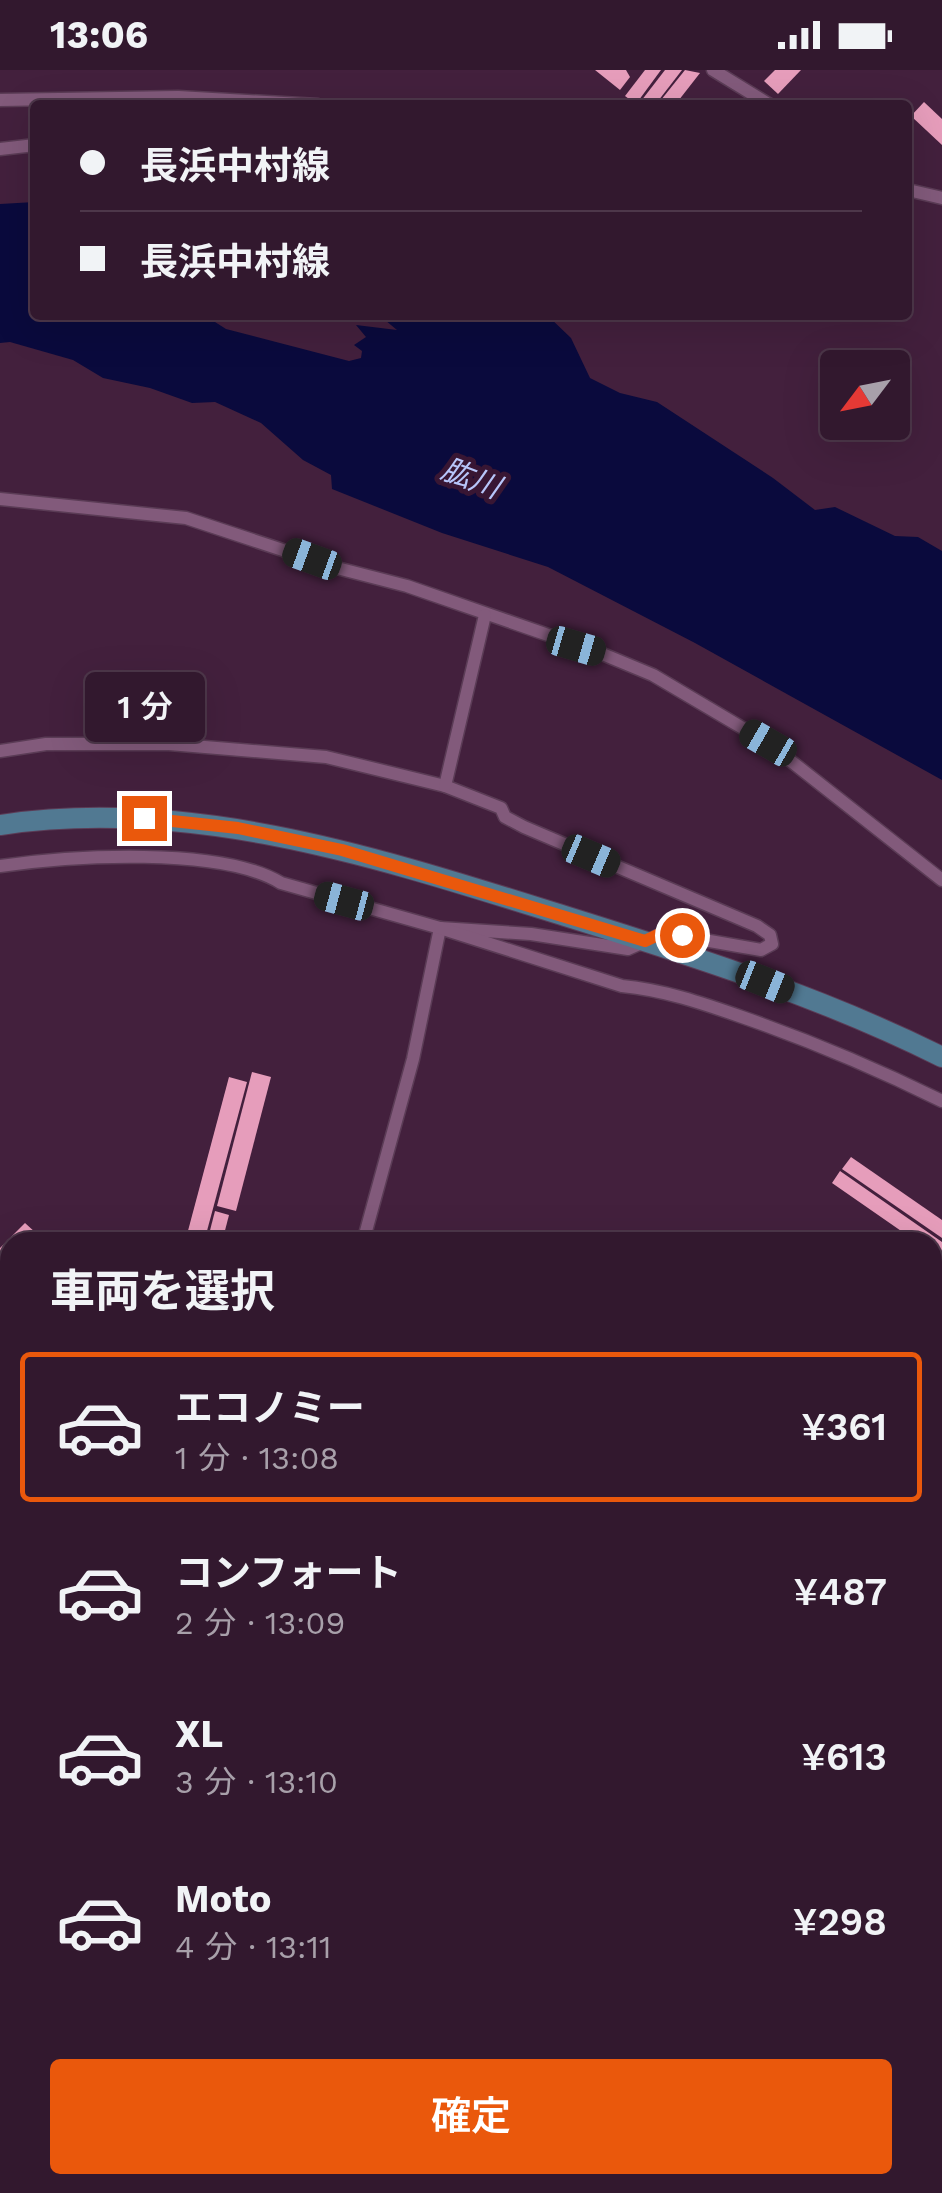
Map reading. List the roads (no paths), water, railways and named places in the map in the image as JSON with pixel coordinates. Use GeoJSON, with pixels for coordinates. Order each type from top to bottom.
{"type":"FeatureCollection","features":[{"type":"Feature","properties":{"kind":"main road"},"geometry":{"type":"LineString","coordinates":[[0,825],[35,820],[144,818],[238,828],[342,850],[734,970],[942,1057]]}},
{"type":"Feature","properties":{"kind":"street"},"geometry":{"type":"LineString","coordinates":[[714,70],[762,100]]}},
{"type":"Feature","properties":{"kind":"street"},"geometry":{"type":"LineString","coordinates":[[0,100],[230,100]]}},
{"type":"Feature","properties":{"kind":"street"},"geometry":{"type":"LineString","coordinates":[[0,149],[30,146]]}},
{"type":"Feature","properties":{"kind":"street"},"geometry":{"type":"LineString","coordinates":[[912,191],[942,198]]}},
{"type":"Feature","properties":{"kind":"street"},"geometry":{"type":"LineString","coordinates":[[0,499],[186,518],[338,568],[408,586],[600,653],[653,675],[768,743],[942,880]]}},
{"type":"Feature","properties":{"kind":"street"},"geometry":{"type":"LineString","coordinates":[[445,786],[485,616]]}},
{"type":"Feature","properties":{"kind":"street"},"geometry":{"type":"LineString","coordinates":[[0,751],[46,744],[188,745],[326,756],[445,786],[501,808],[505,817],[524,827],[756,926],[770,935],[772,944],[762,950],[736,948],[664,932],[628,949],[532,934],[440,928]]}},
{"type":"Feature","properties":{"kind":"street"},"geometry":{"type":"LineString","coordinates":[[0,866],[42,860],[143,856],[239,866],[280,883],[440,928],[622,986],[654,989],[782,1031],[942,1101]]}},
{"type":"Feature","properties":{"kind":"street"},"geometry":{"type":"LineString","coordinates":[[366,1232],[414,1059],[440,928]]}},
{"type":"Feature","properties":{"kind":"water","name":"肱川"},"geometry":{"type":"Polygon","coordinates":[[[30,202],[30,320],[212,320],[226,329],[349,361],[361,358],[362,351],[354,345],[366,337],[356,325],[397,330],[385,320],[552,320],[571,338],[590,378],[620,393],[657,402],[815,510],[835,507],[895,536],[918,537],[942,551],[942,780],[695,643],[548,567],[442,533],[332,489],[331,475],[303,460],[261,423],[215,402],[192,403],[150,388],[103,378],[73,360],[10,342],[0,343],[0,204],[30,202]]]}}]}
